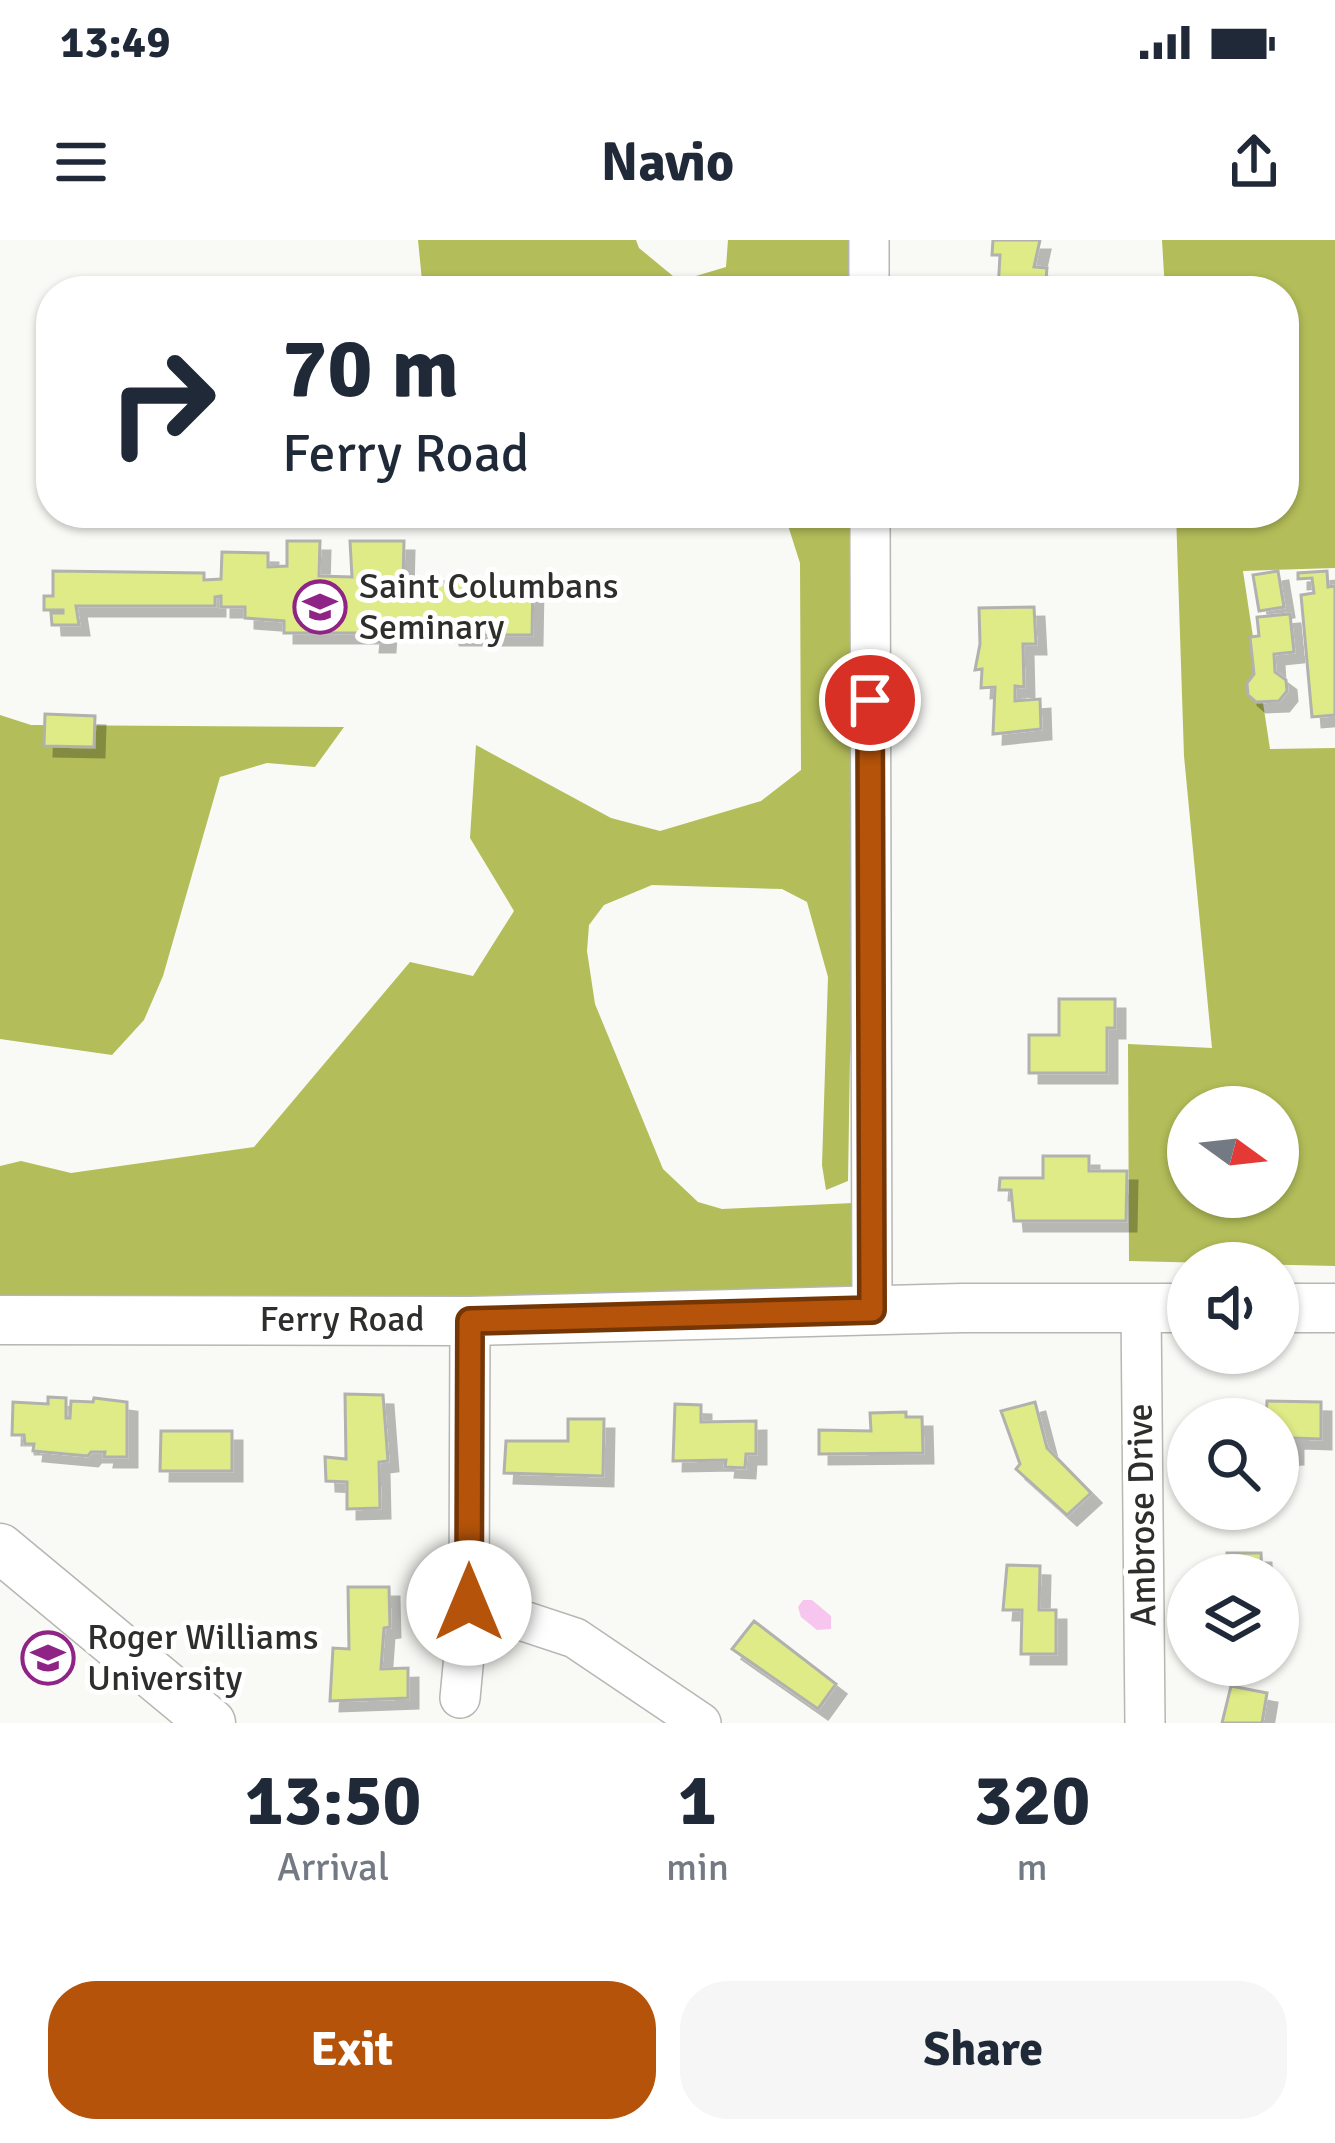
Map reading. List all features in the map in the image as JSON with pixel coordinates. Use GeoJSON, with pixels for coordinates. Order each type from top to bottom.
{"type":"FeatureCollection","features":[{"type":"Feature","properties":{"kind":"main road","name":"Ferry Road"},"geometry":{"type":"LineString","coordinates":[[0,1320],[470,1321],[1164,1308]]}},
{"type":"Feature","properties":{"kind":"main road"},"geometry":{"type":"LineString","coordinates":[[1299,1308],[1335,1308]]}},
{"type":"Feature","properties":{"kind":"main road"},"geometry":{"type":"LineString","coordinates":[[0,1548],[210,1723]]}},
{"type":"Feature","properties":{"kind":"main road"},"geometry":{"type":"LineString","coordinates":[[0,1590],[210,1723]]}},
{"type":"Feature","properties":{"kind":"street"},"geometry":{"type":"LineString","coordinates":[[869,240],[869,276]]}},
{"type":"Feature","properties":{"kind":"street"},"geometry":{"type":"LineString","coordinates":[[870,528],[872,1310]]}},
{"type":"Feature","properties":{"kind":"street","name":"Ambrose Drive"},"geometry":{"type":"LineString","coordinates":[[1145,1723],[1164,1308]]}},
{"type":"Feature","properties":{"kind":"street"},"geometry":{"type":"LineString","coordinates":[[460,1698],[469,1603],[470,1321]]}},
{"type":"Feature","properties":{"kind":"street"},"geometry":{"type":"LineString","coordinates":[[469,1603],[575,1638],[701,1723]]}},
{"type":"Feature","properties":{"kind":"green space"},"geometry":{"type":"Polygon","coordinates":[[[418,240],[636,240],[639,248],[673,276],[422,276],[418,240]]]}},
{"type":"Feature","properties":{"kind":"green space"},"geometry":{"type":"Polygon","coordinates":[[[728,240],[869,240],[869,276],[696,276],[726,267],[728,240]]]}},
{"type":"Feature","properties":{"kind":"green space"},"geometry":{"type":"Polygon","coordinates":[[[1162,240],[1335,240],[1335,568],[1243,571],[1270,749],[1335,748],[1335,1266],[1299,1265],[1299,1242],[1167,1242],[1167,1262],[1129,1261],[1128,1044],[1212,1048],[1184,756],[1176,528],[1299,528],[1299,276],[1164,276],[1162,240]]]}},
{"type":"Feature","properties":{"kind":"green space"},"geometry":{"type":"Polygon","coordinates":[[[789,528],[867,528],[863,931],[850,1057],[848,1181],[826,1190],[822,1165],[828,977],[807,902],[782,889],[652,885],[604,905],[589,925],[587,951],[595,1004],[663,1169],[698,1202],[722,1209],[853,1203],[853,1296],[0,1308],[0,1166],[21,1161],[71,1173],[254,1147],[410,962],[473,976],[514,911],[470,838],[476,745],[611,818],[660,831],[761,801],[801,770],[800,563],[789,528]]]}},
{"type":"Feature","properties":{"kind":"green space"},"geometry":{"type":"Polygon","coordinates":[[[0,715],[31,725],[344,727],[315,767],[267,763],[220,777],[163,976],[144,1020],[112,1055],[0,1039],[0,715]]]}},
{"type":"Feature","properties":{"kind":"shaded area"},"geometry":{"type":"Polygon","coordinates":[[[803,1600],[812,1600],[831,1616],[831,1629],[817,1630],[801,1617],[798,1607],[803,1600]]]}},
{"type":"Feature","properties":{"kind":"building"},"geometry":{"type":"Polygon","coordinates":[[[993,240],[1040,240],[1034,267],[1047,268],[1046,276],[999,276],[1000,255],[992,255],[993,240]]]}},
{"type":"Feature","properties":{"kind":"building"},"geometry":{"type":"Polygon","coordinates":[[[287,541],[320,541],[319,576],[352,577],[350,541],[404,541],[403,583],[533,579],[532,635],[386,629],[385,642],[370,642],[371,633],[284,633],[284,621],[245,618],[245,607],[221,607],[221,596],[215,597],[215,606],[76,606],[79,625],[52,625],[51,613],[63,610],[44,610],[44,596],[53,596],[53,571],[204,573],[204,580],[221,579],[222,552],[268,553],[268,567],[287,566],[287,541]]]}},
{"type":"Feature","properties":{"kind":"building"},"geometry":{"type":"Polygon","coordinates":[[[1278,571],[1284,607],[1259,611],[1253,575],[1278,571]]]}},
{"type":"Feature","properties":{"kind":"building"},"geometry":{"type":"Polygon","coordinates":[[[1327,571],[1328,587],[1335,586],[1335,715],[1312,717],[1301,595],[1314,593],[1312,578],[1298,579],[1298,573],[1327,571]]]}},
{"type":"Feature","properties":{"kind":"building"},"geometry":{"type":"Polygon","coordinates":[[[1034,607],[1036,644],[1023,644],[1024,687],[1015,686],[1015,701],[1040,699],[1041,729],[993,734],[995,687],[981,688],[982,669],[975,670],[979,608],[1034,607]]]}},
{"type":"Feature","properties":{"kind":"building"},"geometry":{"type":"Polygon","coordinates":[[[1290,614],[1294,652],[1274,654],[1275,672],[1286,680],[1287,691],[1279,701],[1256,702],[1248,695],[1247,683],[1254,674],[1250,637],[1259,636],[1257,617],[1290,614]]]}},
{"type":"Feature","properties":{"kind":"building"},"geometry":{"type":"Polygon","coordinates":[[[45,714],[95,716],[94,747],[44,746],[45,714]]]}},
{"type":"Feature","properties":{"kind":"building"},"geometry":{"type":"Polygon","coordinates":[[[1059,999],[1115,999],[1115,1028],[1107,1028],[1107,1073],[1029,1073],[1029,1035],[1059,1035],[1059,999]]]}},
{"type":"Feature","properties":{"kind":"building"},"geometry":{"type":"Polygon","coordinates":[[[1043,1156],[1089,1156],[1089,1171],[1127,1171],[1126,1221],[1014,1221],[1011,1190],[999,1190],[1000,1178],[1043,1178],[1043,1156]]]}},
{"type":"Feature","properties":{"kind":"building"},"geometry":{"type":"Polygon","coordinates":[[[345,1394],[383,1395],[388,1461],[379,1462],[380,1508],[347,1509],[347,1482],[326,1481],[325,1457],[346,1459],[345,1394]]]}},
{"type":"Feature","properties":{"kind":"building"},"geometry":{"type":"Polygon","coordinates":[[[48,1397],[66,1398],[66,1418],[70,1418],[71,1401],[127,1402],[127,1457],[33,1451],[34,1444],[25,1444],[24,1435],[12,1435],[13,1402],[48,1404],[48,1397]]]}},
{"type":"Feature","properties":{"kind":"building"},"geometry":{"type":"Polygon","coordinates":[[[1035,1402],[1047,1448],[1091,1493],[1067,1515],[1016,1469],[1020,1464],[1001,1411],[1035,1402]]]}},
{"type":"Feature","properties":{"kind":"building"},"geometry":{"type":"Polygon","coordinates":[[[1299,1402],[1321,1402],[1321,1439],[1299,1438],[1299,1402]]]}},
{"type":"Feature","properties":{"kind":"building"},"geometry":{"type":"Polygon","coordinates":[[[675,1404],[701,1405],[701,1422],[756,1421],[756,1454],[746,1454],[745,1468],[725,1467],[726,1460],[673,1461],[675,1404]]]}},
{"type":"Feature","properties":{"kind":"building"},"geometry":{"type":"Polygon","coordinates":[[[906,1412],[906,1417],[922,1417],[923,1453],[819,1454],[819,1430],[871,1431],[870,1413],[906,1412]]]}},
{"type":"Feature","properties":{"kind":"building"},"geometry":{"type":"Polygon","coordinates":[[[568,1419],[604,1419],[603,1476],[504,1473],[506,1441],[568,1441],[568,1419]]]}},
{"type":"Feature","properties":{"kind":"building"},"geometry":{"type":"Polygon","coordinates":[[[161,1431],[232,1431],[232,1471],[160,1471],[161,1431]]]}},
{"type":"Feature","properties":{"kind":"building"},"geometry":{"type":"Polygon","coordinates":[[[1007,1565],[1040,1566],[1039,1610],[1056,1610],[1056,1654],[1021,1654],[1022,1610],[1003,1610],[1007,1565]]]}},
{"type":"Feature","properties":{"kind":"building"},"geometry":{"type":"Polygon","coordinates":[[[348,1587],[389,1587],[390,1627],[384,1628],[381,1669],[408,1668],[408,1698],[330,1701],[333,1648],[349,1649],[348,1587]]]}},
{"type":"Feature","properties":{"kind":"building"},"geometry":{"type":"Polygon","coordinates":[[[754,1621],[836,1684],[818,1709],[732,1649],[754,1621]]]}},
{"type":"Feature","properties":{"kind":"building"},"geometry":{"type":"Polygon","coordinates":[[[1231,1686],[1267,1693],[1262,1723],[1222,1723],[1231,1686]]]}},
{"type":"Feature","properties":{"kind":"place","name":"Saint Columbans Seminary"},"geometry":{"type":"Point","coordinates":[320,607]}},
{"type":"Feature","properties":{"kind":"place","name":"Roger Williams University"},"geometry":{"type":"Point","coordinates":[48,1658]}},
{"type":"Feature","properties":{"kind":"route"},"geometry":{"type":"LineString","coordinates":[[469,1603],[470,1321],[872,1310],[870,700]]}}]}
